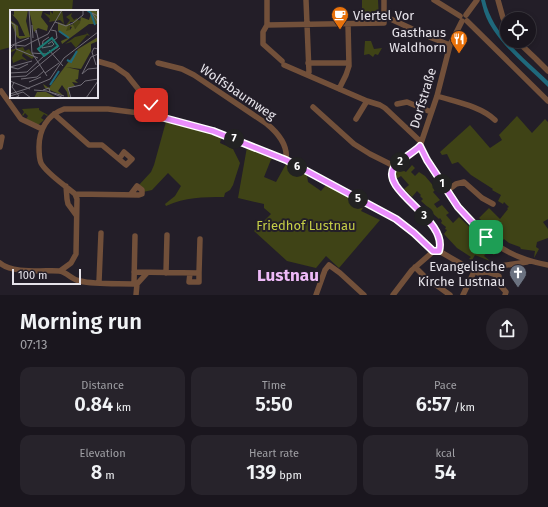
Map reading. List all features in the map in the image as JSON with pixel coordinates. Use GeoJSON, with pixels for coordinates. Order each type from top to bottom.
{"type":"FeatureCollection","features":[{"type":"Feature","properties":{"kind":"street"},"geometry":{"type":"LineString","coordinates":[[266,0],[267,26],[263,32],[263,44],[283,63],[367,101],[380,105],[385,108],[421,144],[394,166],[392,175],[394,183],[409,201],[430,221],[440,241],[436,251],[415,267],[403,280],[393,295]]}},
{"type":"Feature","properties":{"kind":"street"},"geometry":{"type":"LineString","coordinates":[[306,0],[309,72]]}},
{"type":"Feature","properties":{"kind":"street"},"geometry":{"type":"LineString","coordinates":[[267,26],[384,23],[384,0]]}},
{"type":"Feature","properties":{"kind":"street"},"geometry":{"type":"LineString","coordinates":[[434,0],[464,18],[548,101]]}},
{"type":"Feature","properties":{"kind":"street","name":"Dorfstraße"},"geometry":{"type":"LineString","coordinates":[[477,0],[464,18],[450,45],[437,96],[421,144],[424,156],[458,207],[492,242],[508,253],[530,262],[548,266]]}},
{"type":"Feature","properties":{"kind":"street"},"geometry":{"type":"LineString","coordinates":[[498,0],[501,12]]}},
{"type":"Feature","properties":{"kind":"street"},"geometry":{"type":"LineString","coordinates":[[384,16],[450,45]]}},
{"type":"Feature","properties":{"kind":"street"},"geometry":{"type":"LineString","coordinates":[[339,88],[348,70],[349,63],[348,24]]}},
{"type":"Feature","properties":{"kind":"street"},"geometry":{"type":"LineString","coordinates":[[525,48],[548,71]]}},
{"type":"Feature","properties":{"kind":"street"},"geometry":{"type":"LineString","coordinates":[[98,61],[114,66],[127,75],[151,105],[153,115]]}},
{"type":"Feature","properties":{"kind":"street","name":"Wolfsbaumweg"},"geometry":{"type":"LineString","coordinates":[[158,63],[182,69],[194,75],[268,124],[282,140],[286,152],[286,160]]}},
{"type":"Feature","properties":{"kind":"street"},"geometry":{"type":"LineString","coordinates":[[308,63],[349,63]]}},
{"type":"Feature","properties":{"kind":"street"},"geometry":{"type":"LineString","coordinates":[[1,92],[22,119],[42,129]]}},
{"type":"Feature","properties":{"kind":"street"},"geometry":{"type":"LineString","coordinates":[[437,96],[488,114],[495,120]]}},
{"type":"Feature","properties":{"kind":"street"},"geometry":{"type":"LineString","coordinates":[[356,119],[367,101]]}},
{"type":"Feature","properties":{"kind":"street"},"geometry":{"type":"LineString","coordinates":[[397,104],[406,102],[431,112]]}},
{"type":"Feature","properties":{"kind":"street"},"geometry":{"type":"LineString","coordinates":[[313,107],[358,147],[394,166]]}},
{"type":"Feature","properties":{"kind":"street"},"geometry":{"type":"LineString","coordinates":[[60,271],[69,265],[75,257],[77,199],[75,194],[47,170],[41,162],[39,141],[42,129],[54,114],[64,109],[108,109],[153,115],[213,131],[286,160],[396,219],[436,251],[475,272],[487,272],[499,276],[498,283],[506,292],[505,295]]}},
{"type":"Feature","properties":{"kind":"street"},"geometry":{"type":"LineString","coordinates":[[54,114],[89,145],[102,145],[119,159]]}},
{"type":"Feature","properties":{"kind":"street"},"geometry":{"type":"LineString","coordinates":[[0,147],[2,137]]}},
{"type":"Feature","properties":{"kind":"street"},"geometry":{"type":"LineString","coordinates":[[447,191],[456,184],[464,182],[482,198],[493,204]]}},
{"type":"Feature","properties":{"kind":"street"},"geometry":{"type":"LineString","coordinates":[[66,186],[66,199],[77,217]]}},
{"type":"Feature","properties":{"kind":"street"},"geometry":{"type":"LineString","coordinates":[[75,194],[131,194]]}},
{"type":"Feature","properties":{"kind":"street"},"geometry":{"type":"LineString","coordinates":[[70,206],[72,207],[77,204]]}},
{"type":"Feature","properties":{"kind":"street"},"geometry":{"type":"LineString","coordinates":[[99,282],[101,233]]}},
{"type":"Feature","properties":{"kind":"street"},"geometry":{"type":"LineString","coordinates":[[166,273],[167,235]]}},
{"type":"Feature","properties":{"kind":"street"},"geometry":{"type":"LineString","coordinates":[[135,236],[134,272],[136,295]]}},
{"type":"Feature","properties":{"kind":"street"},"geometry":{"type":"LineString","coordinates":[[190,273],[189,282],[199,282],[200,238]]}},
{"type":"Feature","properties":{"kind":"street"},"geometry":{"type":"LineString","coordinates":[[475,272],[530,262]]}},
{"type":"Feature","properties":{"kind":"street"},"geometry":{"type":"LineString","coordinates":[[0,263],[4,267],[12,270],[60,271],[79,281],[135,284],[148,273]]}},
{"type":"Feature","properties":{"kind":"street"},"geometry":{"type":"LineString","coordinates":[[316,295],[325,270],[327,266],[330,265],[364,295]]}},
{"type":"Feature","properties":{"kind":"street"},"geometry":{"type":"LineString","coordinates":[[415,267],[425,277],[450,295]]}},
{"type":"Feature","properties":{"kind":"street"},"geometry":{"type":"LineString","coordinates":[[134,272],[199,273]]}},
{"type":"Feature","properties":{"kind":"street"},"geometry":{"type":"LineString","coordinates":[[463,295],[475,272]]}},
{"type":"Feature","properties":{"kind":"green space"},"geometry":{"type":"Polygon","coordinates":[[[0,0],[73,0],[72,10],[10,10],[10,47],[0,50],[0,0]]]}},
{"type":"Feature","properties":{"kind":"green space"},"geometry":{"type":"Polygon","coordinates":[[[362,0],[378,0],[379,20],[362,20],[362,0]]]}},
{"type":"Feature","properties":{"kind":"green space"},"geometry":{"type":"Polygon","coordinates":[[[365,41],[371,41],[374,49],[382,48],[378,55],[375,54],[373,57],[369,54],[364,55],[365,41]]]}},
{"type":"Feature","properties":{"kind":"green space"},"geometry":{"type":"Polygon","coordinates":[[[39,108],[39,110],[48,115],[47,116],[44,114],[41,118],[44,120],[38,125],[26,119],[28,116],[25,113],[23,116],[22,115],[24,112],[22,109],[39,108]]]}},
{"type":"Feature","properties":{"kind":"green space"},"geometry":{"type":"Polygon","coordinates":[[[517,116],[532,133],[545,119],[548,122],[548,219],[543,222],[548,229],[548,238],[537,242],[536,247],[539,249],[534,258],[535,251],[521,249],[520,247],[509,243],[504,239],[502,241],[489,228],[491,225],[486,221],[484,223],[479,218],[489,208],[500,219],[509,207],[504,202],[503,204],[498,201],[501,195],[471,175],[458,162],[452,164],[447,154],[442,155],[440,152],[470,125],[490,148],[502,140],[499,135],[517,116]]]}},
{"type":"Feature","properties":{"kind":"green space"},"geometry":{"type":"Polygon","coordinates":[[[167,118],[222,134],[220,143],[233,149],[240,163],[233,185],[230,190],[225,193],[224,197],[201,197],[187,199],[166,206],[165,204],[175,196],[181,186],[168,173],[152,190],[143,192],[139,185],[151,172],[154,165],[167,118]]]}},
{"type":"Feature","properties":{"kind":"green space","name":"Friedhof Lustnau"},"geometry":{"type":"Polygon","coordinates":[[[247,147],[272,157],[264,177],[276,182],[286,164],[307,175],[308,182],[321,191],[326,185],[364,206],[361,211],[380,220],[339,268],[326,256],[316,268],[287,261],[254,231],[271,214],[264,208],[264,204],[238,198],[247,147]]]}},
{"type":"Feature","properties":{"kind":"green space"},"geometry":{"type":"Polygon","coordinates":[[[412,165],[415,168],[411,172],[415,176],[419,172],[425,176],[436,189],[433,192],[440,200],[434,204],[437,208],[442,205],[449,213],[446,215],[453,223],[459,217],[478,235],[475,239],[479,242],[481,239],[496,252],[494,255],[488,251],[484,256],[490,261],[475,255],[472,260],[469,259],[471,257],[457,248],[444,234],[447,230],[445,229],[446,227],[441,223],[442,221],[440,218],[439,219],[430,211],[431,210],[421,201],[423,199],[420,196],[421,195],[417,191],[412,197],[404,189],[409,185],[401,176],[396,179],[394,176],[395,172],[397,167],[406,172],[412,165]]]}},
{"type":"Feature","properties":{"kind":"water"},"geometry":{"type":"Polygon","coordinates":[[[481,0],[485,0],[489,13],[500,32],[500,40],[488,20],[481,0]]]}},
{"type":"Feature","properties":{"kind":"water"},"geometry":{"type":"Polygon","coordinates":[[[508,48],[513,48],[548,81],[548,87],[508,48]]]}},
{"type":"Feature","properties":{"kind":"place","name":"Viertel Vor"},"geometry":{"type":"Point","coordinates":[340,30]}},
{"type":"Feature","properties":{"kind":"place","name":"Gasthaus Waldhorn"},"geometry":{"type":"Point","coordinates":[459,54]}},
{"type":"Feature","properties":{"kind":"place","name":"Evangelische Kirche Lustnau"},"geometry":{"type":"Point","coordinates":[518,288]}},
{"type":"Feature","properties":{"kind":"district","name":"Lustnau"},"geometry":{"type":"Point","coordinates":[288,275]}},
{"type":"Feature","properties":{"kind":"route"},"geometry":{"type":"LineString","coordinates":[[151,105],[153,115],[213,131],[286,160],[396,219],[433,251],[439,251],[440,241],[435,229],[430,221],[397,187],[394,183],[392,175],[394,166],[420,146],[422,153],[458,207],[486,237]]}}]}
